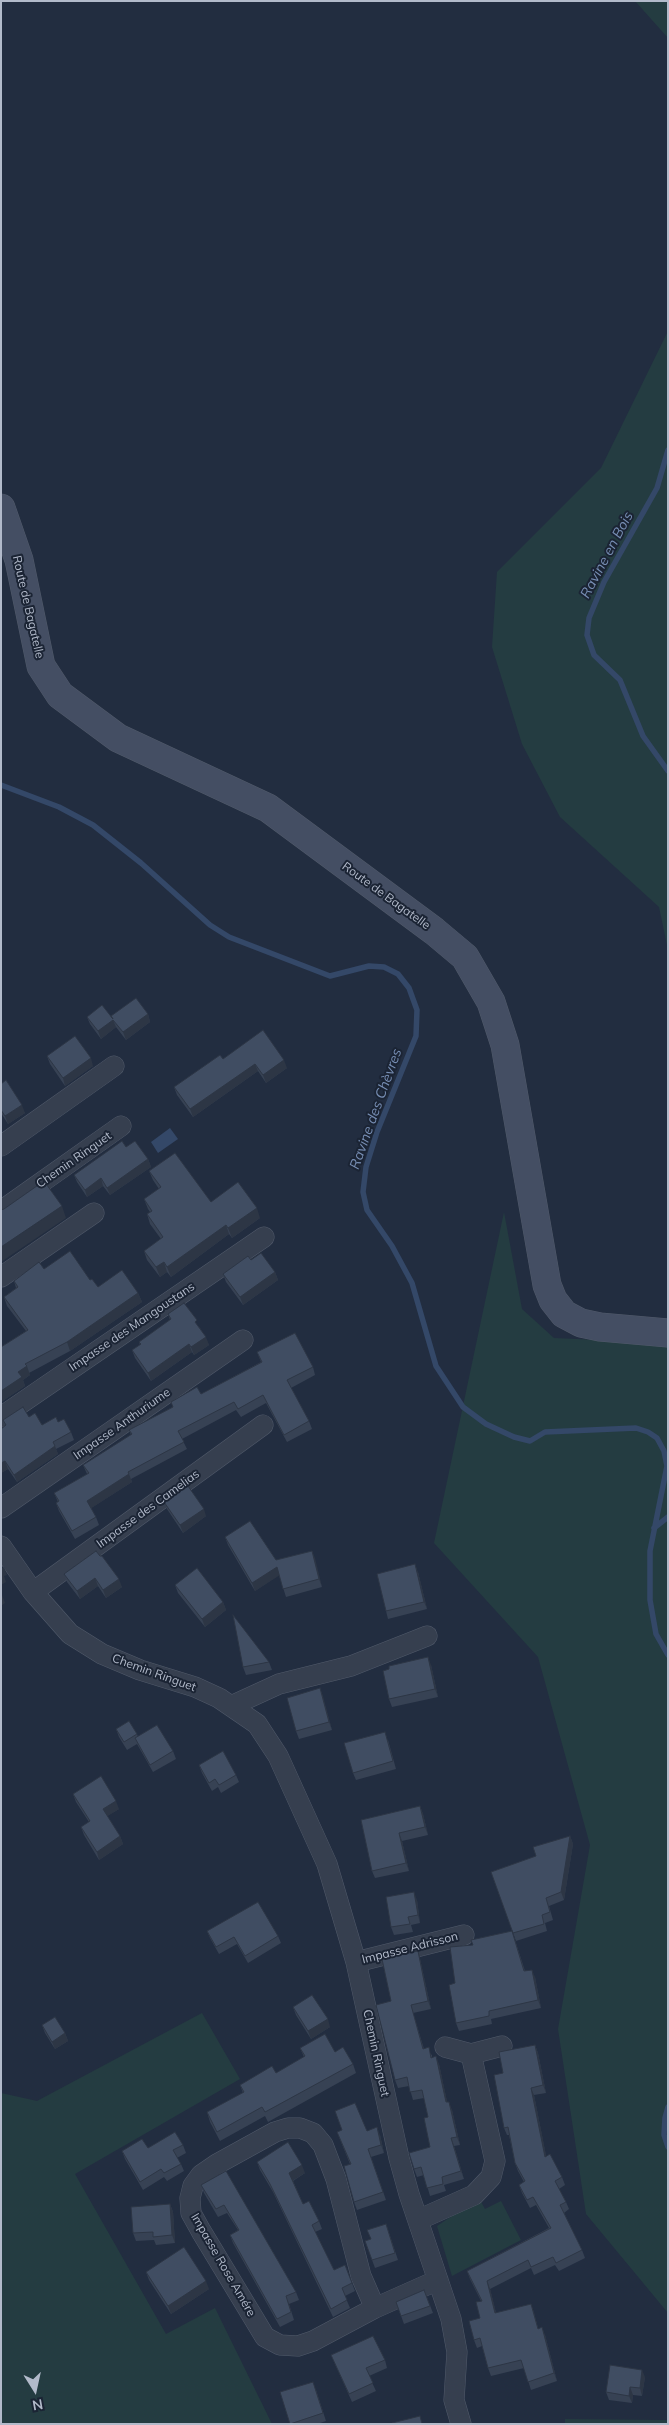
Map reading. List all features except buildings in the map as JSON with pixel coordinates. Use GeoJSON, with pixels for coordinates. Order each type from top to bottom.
{"type":"FeatureCollection","features":[{"type":"Feature","properties":{"kind":"main road","name":"Route de Bagatelle"},"geometry":{"type":"LineString","coordinates":[[1,508],[19,560],[42,666],[60,695],[118,738],[268,808],[434,931],[465,957],[491,1002],[505,1045],[547,1285],[553,1300],[564,1314],[581,1323],[600,1328],[668,1333]]}},
{"type":"Feature","properties":{"kind":"street"},"geometry":{"type":"LineString","coordinates":[[1,1146],[114,1066]]}},
{"type":"Feature","properties":{"kind":"street","name":"Chemin Ringuet"},"geometry":{"type":"LineString","coordinates":[[1,1211],[121,1126]]}},
{"type":"Feature","properties":{"kind":"street"},"geometry":{"type":"LineString","coordinates":[[1,1277],[94,1213]]}},
{"type":"Feature","properties":{"kind":"street","name":"Impasse des Mangoustans"},"geometry":{"type":"LineString","coordinates":[[1,1418],[264,1237]]}},
{"type":"Feature","properties":{"kind":"street","name":"Impasse Anthuriume"},"geometry":{"type":"LineString","coordinates":[[1,1508],[243,1340]]}},
{"type":"Feature","properties":{"kind":"street","name":"Impasse des Camelias"},"geometry":{"type":"LineString","coordinates":[[33,1592],[262,1425]]}},
{"type":"Feature","properties":{"kind":"street","name":"Chemin Ringuet"},"geometry":{"type":"LineString","coordinates":[[1,1546],[33,1592],[70,1634],[102,1654],[140,1670],[195,1687],[231,1706],[257,1724],[278,1756],[327,1864],[356,1962],[395,2141],[418,2220],[451,2318],[457,2352],[454,2400],[461,2424]]}},
{"type":"Feature","properties":{"kind":"street"},"geometry":{"type":"LineString","coordinates":[[231,1706],[279,1684],[350,1666],[427,1636]]}},
{"type":"Feature","properties":{"kind":"street","name":"Impasse Adrisson"},"geometry":{"type":"LineString","coordinates":[[356,1962],[464,1935]]}},
{"type":"Feature","properties":{"kind":"street"},"geometry":{"type":"LineString","coordinates":[[445,2047],[471,2054],[502,2046]]}},
{"type":"Feature","properties":{"kind":"street"},"geometry":{"type":"LineString","coordinates":[[418,2220],[474,2195],[491,2177],[495,2162],[471,2054]]}},
{"type":"Feature","properties":{"kind":"street","name":"Impasse Rose Amére"},"geometry":{"type":"LineString","coordinates":[[375,2308],[361,2276],[336,2178],[323,2145],[313,2133],[300,2128],[288,2128],[275,2132],[217,2164],[201,2176],[193,2186],[190,2198],[191,2213],[265,2336],[280,2345],[298,2346],[313,2341],[375,2308],[438,2280]]}},
{"type":"Feature","properties":{"kind":"green space"},"geometry":{"type":"Polygon","coordinates":[[[635,1],[668,1],[668,38],[635,1]]]}},
{"type":"Feature","properties":{"kind":"green space"},"geometry":{"type":"Polygon","coordinates":[[[668,331],[668,950],[659,907],[560,817],[522,744],[492,647],[497,572],[601,468],[668,331]]]}},
{"type":"Feature","properties":{"kind":"green space"},"geometry":{"type":"Polygon","coordinates":[[[504,1212],[522,1309],[554,1338],[668,1343],[668,2313],[586,2214],[558,2029],[590,1845],[538,1657],[434,1543],[504,1212]]]}},
{"type":"Feature","properties":{"kind":"green space"},"geometry":{"type":"Polygon","coordinates":[[[202,2013],[240,2079],[75,2174],[166,2334],[215,2308],[272,2424],[1,2424],[1,2093],[37,2101],[202,2013]]]}},
{"type":"Feature","properties":{"kind":"green space"},"geometry":{"type":"Polygon","coordinates":[[[479,2198],[485,2209],[501,2201],[521,2240],[452,2276],[437,2226],[479,2198]]]}},
{"type":"Feature","properties":{"kind":"green space"},"geometry":{"type":"Polygon","coordinates":[[[565,2419],[668,2420],[668,2424],[565,2424],[565,2419]]]}},
{"type":"Feature","properties":{"kind":"water"},"geometry":{"type":"Polygon","coordinates":[[[170,1128],[178,1139],[158,1153],[151,1142],[170,1128]]]}},
{"type":"Feature","properties":{"kind":"waterway","name":"Ravine en Bois"},"geometry":{"type":"LineString","coordinates":[[668,450],[657,488],[604,582],[589,618],[587,635],[594,655],[620,680],[643,736],[668,771]]}},
{"type":"Feature","properties":{"kind":"waterway","name":"Ravine des Chèvres"},"geometry":{"type":"LineString","coordinates":[[1,785],[59,807],[93,825],[141,863],[210,925],[229,937],[330,976],[369,966],[384,967],[398,974],[409,988],[417,1010],[416,1036],[377,1132],[366,1167],[363,1192],[367,1210],[392,1246],[412,1283],[436,1366],[463,1407],[486,1424],[514,1437],[530,1441],[545,1432],[636,1428],[648,1432],[657,1438],[664,1451],[667,1466],[650,1551],[650,1600],[656,1634],[668,1655]]}},
{"type":"Feature","properties":{"kind":"waterway","name":"Ravine en Bois"},"geometry":{"type":"LineString","coordinates":[[654,1528],[668,1517]]}},
{"type":"Feature","properties":{"kind":"waterway","name":"Ravine des Chèvres"},"geometry":{"type":"LineString","coordinates":[[668,2107],[664,2135],[668,2147]]}}]}
